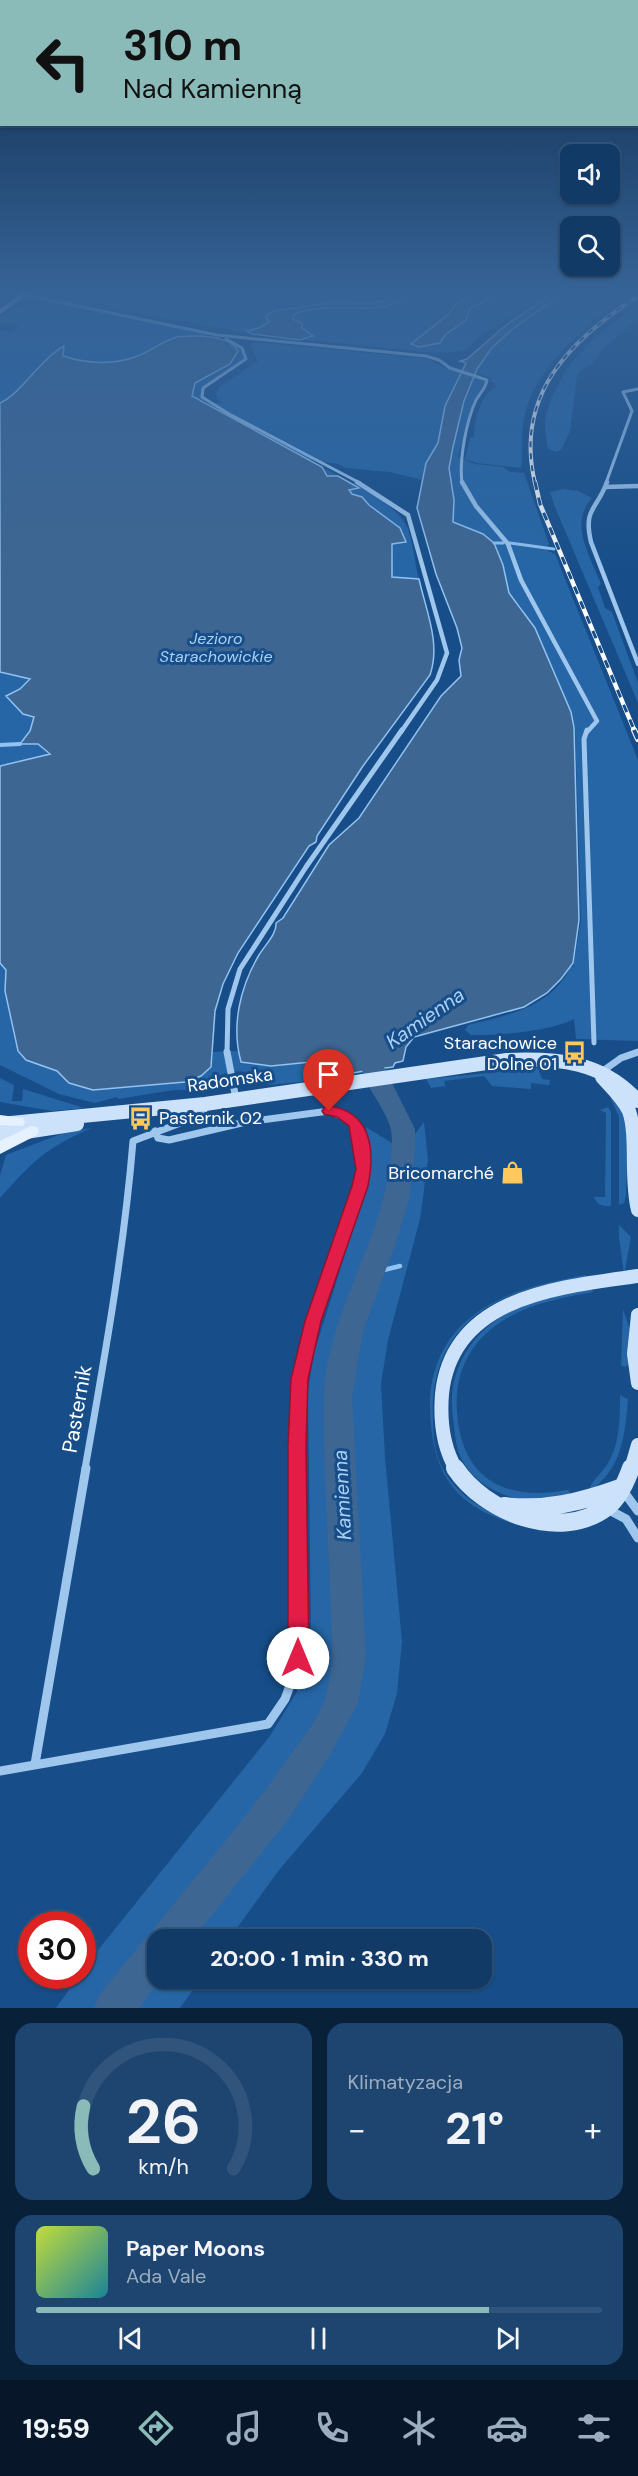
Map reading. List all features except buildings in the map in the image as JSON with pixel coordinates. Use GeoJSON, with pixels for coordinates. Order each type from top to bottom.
{"type":"FeatureCollection","features":[{"type":"Feature","properties":{"kind":"main road"},"geometry":{"type":"LineString","coordinates":[[0,1122],[24,1126]]}},
{"type":"Feature","properties":{"kind":"main road"},"geometry":{"type":"LineString","coordinates":[[0,1148],[24,1126]]}},
{"type":"Feature","properties":{"kind":"street"},"geometry":{"type":"LineString","coordinates":[[208,385],[203,388],[202,397],[365,486],[408,515],[447,653],[437,680],[280,906],[235,980],[228,1007],[227,1035],[227,1059],[235,1094]]}},
{"type":"Feature","properties":{"kind":"street"},"geometry":{"type":"LineString","coordinates":[[487,385],[476,401],[466,435],[460,465],[462,484],[476,506],[508,544],[521,580],[597,721],[588,728],[584,739],[594,1042]]}},
{"type":"Feature","properties":{"kind":"street"},"geometry":{"type":"LineString","coordinates":[[638,389],[622,393],[632,411],[605,487],[589,514],[588,533],[638,664]]}},
{"type":"Feature","properties":{"kind":"street"},"geometry":{"type":"LineString","coordinates":[[605,487],[638,486]]}},
{"type":"Feature","properties":{"kind":"street"},"geometry":{"type":"LineString","coordinates":[[600,1073],[618,1060],[638,1052]]}},
{"type":"Feature","properties":{"kind":"street","name":"Radomska"},"geometry":{"type":"LineString","coordinates":[[0,1136],[24,1126],[205,1104],[488,1061],[526,1058],[563,1061],[600,1073]]}},
{"type":"Feature","properties":{"kind":"street"},"geometry":{"type":"LineString","coordinates":[[600,1073],[628,1088],[638,1101]]}},
{"type":"Feature","properties":{"kind":"street"},"geometry":{"type":"LineString","coordinates":[[600,1073],[622,1099],[631,1118],[634,1187],[638,1210]]}},
{"type":"Feature","properties":{"kind":"street","name":"Pasternik"},"geometry":{"type":"LineString","coordinates":[[35,1764],[113,1307],[129,1192],[133,1141],[195,1117],[204,1110],[205,1104]]}},
{"type":"Feature","properties":{"kind":"street"},"geometry":{"type":"LineString","coordinates":[[0,1771],[268,1724],[285,1699],[298,1658],[297,1436],[300,1379],[305,1350],[325,1282],[364,1169],[356,1125],[344,1114],[324,1111],[286,1115],[169,1140],[158,1138],[155,1131]]}},
{"type":"Feature","properties":{"kind":"street"},"geometry":{"type":"LineString","coordinates":[[638,1276],[556,1289],[510,1304],[478,1324],[454,1350],[441,1384],[444,1442],[458,1472],[467,1483],[489,1500],[516,1515],[544,1522],[568,1521],[605,1509],[614,1501],[633,1465],[638,1445]]}},
{"type":"Feature","properties":{"kind":"street"},"geometry":{"type":"LineString","coordinates":[[638,1316],[634,1354],[638,1383]]}},
{"type":"Feature","properties":{"kind":"street"},"geometry":{"type":"LineString","coordinates":[[489,1500],[506,1506],[534,1509],[556,1508],[620,1488]]}},
{"type":"Feature","properties":{"kind":"street"},"geometry":{"type":"LineString","coordinates":[[620,1488],[638,1511]]}},
{"type":"Feature","properties":{"kind":"street"},"geometry":{"type":"LineString","coordinates":[[620,1488],[619,1502],[626,1520],[638,1538]]}},
{"type":"Feature","properties":{"kind":"street"},"geometry":{"type":"LineString","coordinates":[[605,1509],[626,1520]]}},
{"type":"Feature","properties":{"kind":"shaded area"},"geometry":{"type":"Polygon","coordinates":[[[0,385],[205,385],[201,387],[205,403],[224,403],[217,399],[216,393],[222,385],[454,385],[445,406],[439,443],[426,463],[422,480],[390,472],[346,468],[338,464],[0,413],[0,385]]]}},
{"type":"Feature","properties":{"kind":"shaded area"},"geometry":{"type":"Polygon","coordinates":[[[471,385],[483,385],[474,400],[458,457],[475,464],[503,467],[510,472],[524,473],[549,544],[548,551],[555,554],[638,760],[638,1041],[576,1039],[574,1019],[552,1027],[509,1034],[471,1035],[465,1030],[468,1025],[528,1007],[553,991],[571,966],[573,967],[581,920],[575,727],[571,711],[521,607],[509,593],[503,565],[494,543],[483,534],[453,522],[454,500],[449,468],[458,421],[471,385]]]}},
{"type":"Feature","properties":{"kind":"shaded area"},"geometry":{"type":"Polygon","coordinates":[[[494,385],[537,385],[526,410],[522,431],[521,468],[477,463],[465,459],[470,438],[476,436],[474,436],[474,430],[482,401],[496,387],[494,385]]]}},
{"type":"Feature","properties":{"kind":"shaded area"},"geometry":{"type":"Polygon","coordinates":[[[558,385],[576,385],[570,431],[561,450],[555,452],[548,448],[545,427],[546,416],[558,385]]]}},
{"type":"Feature","properties":{"kind":"shaded area"},"geometry":{"type":"Polygon","coordinates":[[[322,467],[383,501],[402,519],[410,535],[419,579],[392,578],[392,544],[383,517],[362,497],[352,494],[349,490],[358,488],[327,476],[322,467]]]}},
{"type":"Feature","properties":{"kind":"shaded area"},"geometry":{"type":"Polygon","coordinates":[[[563,489],[578,491],[592,498],[582,518],[584,541],[601,584],[598,587],[605,608],[612,612],[638,683],[638,703],[555,507],[550,492],[563,489]]]}},
{"type":"Feature","properties":{"kind":"shaded area"},"geometry":{"type":"Polygon","coordinates":[[[0,672],[30,679],[20,689],[34,717],[30,731],[38,744],[51,754],[0,766],[0,672]]]}},
{"type":"Feature","properties":{"kind":"shaded area"},"geometry":{"type":"Polygon","coordinates":[[[0,963],[6,970],[5,991],[15,1043],[26,1060],[57,1071],[69,1083],[211,1067],[213,1052],[238,1051],[242,1062],[270,1066],[306,1061],[324,1062],[337,1071],[333,1075],[319,1077],[320,1080],[269,1085],[254,1074],[236,1071],[219,1076],[206,1089],[174,1090],[118,1099],[117,1097],[95,1103],[59,1094],[0,1065],[0,963]]]}},
{"type":"Feature","properties":{"kind":"shaded area"},"geometry":{"type":"Polygon","coordinates":[[[538,1068],[542,1079],[550,1080],[549,1085],[531,1083],[531,1089],[492,1086],[484,1076],[444,1081],[445,1086],[431,1088],[426,1079],[538,1068]]]}},
{"type":"Feature","properties":{"kind":"shaded area"},"geometry":{"type":"Polygon","coordinates":[[[0,1078],[14,1085],[12,1101],[22,1101],[23,1089],[84,1108],[52,1111],[0,1102],[0,1078]]]}},
{"type":"Feature","properties":{"kind":"shaded area"},"geometry":{"type":"Polygon","coordinates":[[[612,1094],[623,1117],[627,1143],[626,1196],[624,1203],[619,1205],[619,1117],[611,1099],[612,1094]]]}},
{"type":"Feature","properties":{"kind":"shaded area"},"geometry":{"type":"Polygon","coordinates":[[[608,1107],[611,1112],[611,1206],[603,1206],[594,1197],[605,1197],[606,1113],[600,1110],[608,1107]]]}},
{"type":"Feature","properties":{"kind":"shaded area"},"geometry":{"type":"Polygon","coordinates":[[[424,1122],[428,1160],[420,1219],[388,1340],[381,1384],[385,1457],[402,1642],[397,1693],[385,1734],[362,1773],[279,1870],[236,1929],[147,1929],[147,1989],[194,1989],[180,2008],[56,2008],[70,1989],[96,1989],[96,1953],[270,1736],[298,1690],[307,1661],[311,1633],[308,1390],[314,1353],[368,1181],[370,1155],[366,1127],[403,1150],[424,1122]]]}},
{"type":"Feature","properties":{"kind":"shaded area"},"geometry":{"type":"Polygon","coordinates":[[[91,1128],[51,1149],[22,1174],[0,1198],[0,1175],[6,1155],[66,1132],[91,1128]]]}},
{"type":"Feature","properties":{"kind":"shaded area"},"geometry":{"type":"Polygon","coordinates":[[[619,1225],[631,1237],[624,1275],[619,1237],[619,1225]]]}},
{"type":"Feature","properties":{"kind":"shaded area"},"geometry":{"type":"Polygon","coordinates":[[[585,1275],[586,1277],[514,1294],[488,1307],[464,1326],[447,1349],[434,1390],[434,1436],[437,1456],[436,1453],[432,1433],[430,1398],[431,1386],[441,1354],[453,1335],[474,1315],[488,1305],[503,1298],[535,1286],[585,1275]]]}},
{"type":"Feature","properties":{"kind":"shaded area"},"geometry":{"type":"Polygon","coordinates":[[[592,1289],[593,1292],[530,1307],[501,1322],[477,1343],[463,1367],[457,1393],[460,1434],[467,1454],[477,1469],[490,1480],[506,1488],[545,1493],[568,1490],[573,1499],[542,1502],[495,1491],[470,1472],[461,1458],[455,1439],[452,1393],[454,1380],[463,1358],[469,1347],[486,1328],[510,1312],[536,1301],[592,1289]]]}},
{"type":"Feature","properties":{"kind":"shaded area"},"geometry":{"type":"Polygon","coordinates":[[[623,1309],[629,1327],[629,1364],[625,1367],[621,1366],[623,1309]]]}},
{"type":"Feature","properties":{"kind":"shaded area"},"geometry":{"type":"Polygon","coordinates":[[[620,1395],[628,1399],[620,1451],[608,1473],[588,1492],[615,1449],[620,1395]]]}},
{"type":"Feature","properties":{"kind":"shaded area"},"geometry":{"type":"Polygon","coordinates":[[[440,1462],[450,1480],[465,1496],[492,1513],[522,1526],[499,1519],[464,1499],[452,1486],[440,1462]]]}},
{"type":"Feature","properties":{"kind":"water","name":"Jezioro Starachowickie"},"geometry":{"type":"Polygon","coordinates":[[[23,385],[195,385],[192,396],[322,467],[327,476],[338,476],[359,488],[349,490],[352,494],[362,497],[400,528],[406,542],[392,544],[392,577],[419,579],[431,627],[434,651],[430,675],[363,766],[317,836],[316,842],[309,846],[238,953],[223,984],[215,1011],[211,1067],[201,1076],[185,1082],[93,1090],[69,1083],[57,1071],[26,1060],[18,1051],[5,991],[6,970],[0,963],[0,766],[50,754],[38,744],[20,744],[30,731],[34,717],[23,714],[6,696],[20,689],[30,679],[0,672],[0,403],[23,385]]]}},
{"type":"Feature","properties":{"kind":"water"},"geometry":{"type":"Polygon","coordinates":[[[455,385],[471,385],[464,401],[449,468],[454,500],[453,522],[483,534],[494,543],[503,565],[509,593],[535,628],[571,712],[574,727],[579,920],[573,963],[547,993],[524,1007],[414,1037],[406,1047],[403,1061],[395,1063],[393,1067],[377,1069],[372,1067],[370,1070],[353,1073],[348,1070],[337,1071],[332,1065],[321,1061],[271,1066],[241,1062],[237,1021],[242,993],[252,967],[275,931],[276,923],[283,918],[329,845],[359,818],[441,696],[461,676],[459,660],[462,648],[457,628],[436,574],[417,508],[426,463],[438,443],[445,406],[455,385]]]}},
{"type":"Feature","properties":{"kind":"waterway"},"geometry":{"type":"LineString","coordinates":[[494,543],[503,543]]}},
{"type":"Feature","properties":{"kind":"waterway"},"geometry":{"type":"LineString","coordinates":[[510,543],[554,549]]}},
{"type":"Feature","properties":{"kind":"waterway"},"geometry":{"type":"LineString","coordinates":[[0,745],[20,744]]}},
{"type":"Feature","properties":{"kind":"waterway","name":"Kamienna"},"geometry":{"type":"LineString","coordinates":[[177,1929],[277,1805],[318,1744],[341,1703],[349,1656],[338,1397],[349,1331],[382,1245],[396,1199],[403,1150],[403,1129],[372,1067],[372,1055],[386,1046]]}},
{"type":"Feature","properties":{"kind":"waterway"},"geometry":{"type":"LineString","coordinates":[[372,1273],[400,1266]]}},
{"type":"Feature","properties":{"kind":"waterway","name":"Kamienna"},"geometry":{"type":"LineString","coordinates":[[114,2008],[147,1966]]}},
{"type":"Feature","properties":{"kind":"railway"},"geometry":{"type":"LineString","coordinates":[[535,483],[531,452],[533,423],[540,397],[547,385]]}},
{"type":"Feature","properties":{"kind":"railway"},"geometry":{"type":"LineString","coordinates":[[535,482],[540,504],[635,732]]}},
{"type":"Feature","properties":{"kind":"railway"},"geometry":{"type":"LineString","coordinates":[[634,730],[638,739]]}},
{"type":"Feature","properties":{"kind":"place","name":"Starachowice Dolne 01"},"geometry":{"type":"Point","coordinates":[575,1053]}},
{"type":"Feature","properties":{"kind":"place","name":"Pasternik 02"},"geometry":{"type":"Point","coordinates":[141,1118]}},
{"type":"Feature","properties":{"kind":"place","name":"Bricomarché"},"geometry":{"type":"Point","coordinates":[512,1173]}},
{"type":"Feature","properties":{"kind":"route"},"geometry":{"type":"LineString","coordinates":[[298,1658],[297,1446],[300,1379],[313,1321],[364,1169],[356,1123],[348,1116],[329,1111]]}}]}
